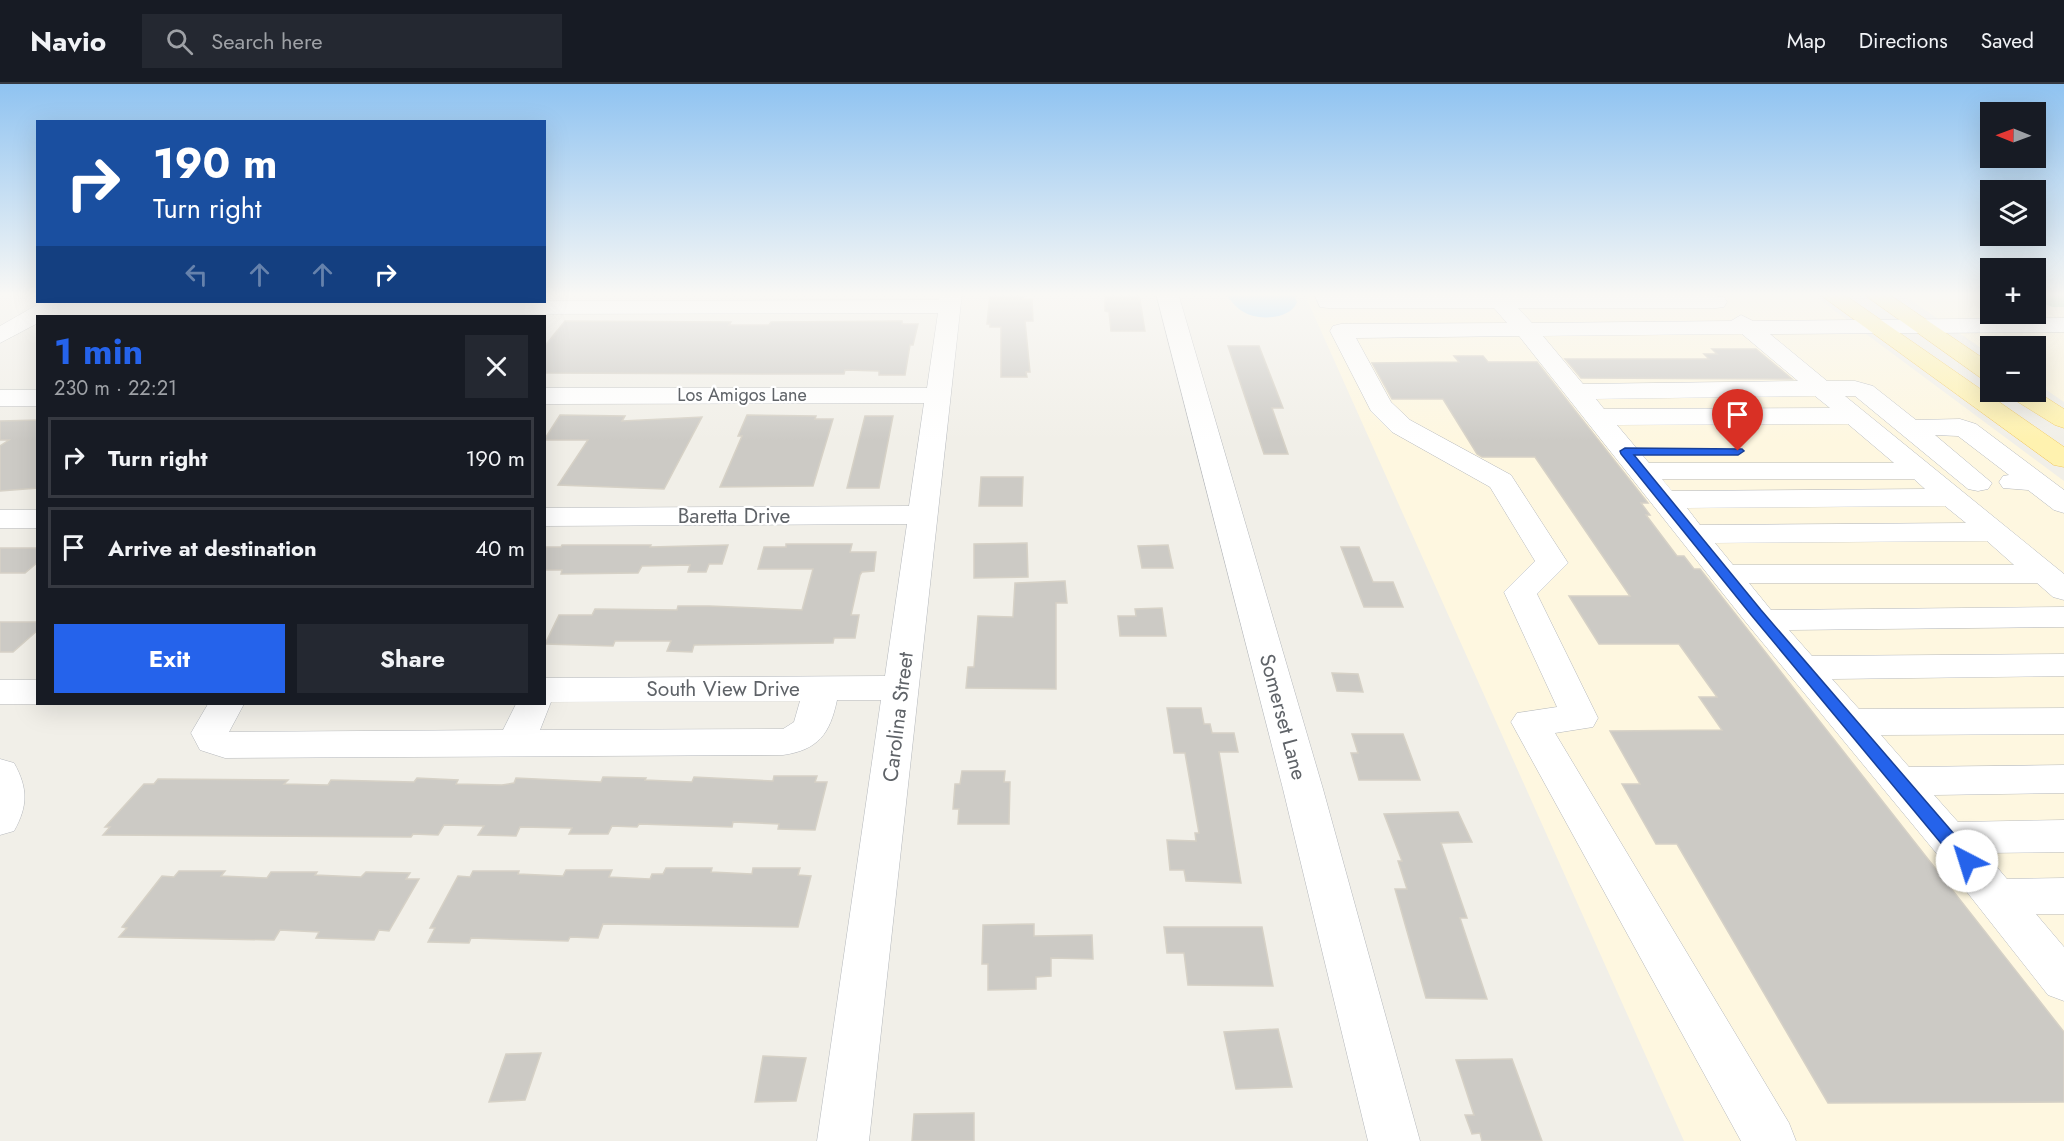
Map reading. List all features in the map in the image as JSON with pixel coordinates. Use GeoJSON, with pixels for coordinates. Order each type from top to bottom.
{"type":"FeatureCollection","features":[{"type":"Feature","properties":{"kind":"main road"},"geometry":{"type":"LineString","coordinates":[[1897,342],[2064,459]]}},
{"type":"Feature","properties":{"kind":"main road"},"geometry":{"type":"LineString","coordinates":[[1945,342],[1980,366]]}},
{"type":"Feature","properties":{"kind":"main road"},"geometry":{"type":"LineString","coordinates":[[2035,402],[2064,420]]}},
{"type":"Feature","properties":{"kind":"street","name":"Carolina Street"},"geometry":{"type":"LineString","coordinates":[[843,1141],[945,342]]}},
{"type":"Feature","properties":{"kind":"street","name":"Somerset Lane"},"geometry":{"type":"LineString","coordinates":[[1181,342],[1303,789],[1394,1141]]}},
{"type":"Feature","properties":{"kind":"street"},"geometry":{"type":"LineString","coordinates":[[1347,342],[1380,406],[1401,426],[1501,481],[1552,562],[1520,592],[1580,718],[1530,722],[1770,1141]]}},
{"type":"Feature","properties":{"kind":"street"},"geometry":{"type":"LineString","coordinates":[[1484,342],[1531,346],[1562,342]]}},
{"type":"Feature","properties":{"kind":"street"},"geometry":{"type":"LineString","coordinates":[[1528,342],[1587,404],[1762,620],[2062,976]]}},
{"type":"Feature","properties":{"kind":"street"},"geometry":{"type":"LineString","coordinates":[[1766,342],[2054,582]]}},
{"type":"Feature","properties":{"kind":"street"},"geometry":{"type":"LineString","coordinates":[[1353,352],[1443,352]]}},
{"type":"Feature","properties":{"kind":"street"},"geometry":{"type":"LineString","coordinates":[[1587,404],[1855,388],[1864,391],[1978,483]]}},
{"type":"Feature","properties":{"kind":"street","name":"Los Amigos Lane"},"geometry":{"type":"LineString","coordinates":[[546,396],[939,395]]}},
{"type":"Feature","properties":{"kind":"street"},"geometry":{"type":"LineString","coordinates":[[0,398],[36,398]]}},
{"type":"Feature","properties":{"kind":"street"},"geometry":{"type":"LineString","coordinates":[[1587,404],[1855,416]]}},
{"type":"Feature","properties":{"kind":"street"},"geometry":{"type":"LineString","coordinates":[[1910,428],[1960,427],[1967,430],[2064,504]]}},
{"type":"Feature","properties":{"kind":"street"},"geometry":{"type":"LineString","coordinates":[[1633,461],[1896,451]]}},
{"type":"Feature","properties":{"kind":"street"},"geometry":{"type":"LineString","coordinates":[[1633,461],[1936,484]]}},
{"type":"Feature","properties":{"kind":"street"},"geometry":{"type":"LineString","coordinates":[[1665,500],[1936,484],[2035,482]]}},
{"type":"Feature","properties":{"kind":"street","name":"Baretta Drive"},"geometry":{"type":"LineString","coordinates":[[546,517],[924,515]]}},
{"type":"Feature","properties":{"kind":"street"},"geometry":{"type":"LineString","coordinates":[[0,519],[36,519]]}},
{"type":"Feature","properties":{"kind":"street"},"geometry":{"type":"LineString","coordinates":[[1692,534],[1994,532]]}},
{"type":"Feature","properties":{"kind":"street"},"geometry":{"type":"LineString","coordinates":[[1725,574],[2054,582]]}},
{"type":"Feature","properties":{"kind":"street"},"geometry":{"type":"LineString","coordinates":[[1762,620],[2064,617]]}},
{"type":"Feature","properties":{"kind":"street"},"geometry":{"type":"LineString","coordinates":[[1803,668],[2064,665]]}},
{"type":"Feature","properties":{"kind":"street"},"geometry":{"type":"LineString","coordinates":[[225,705],[210,733],[213,741],[225,745],[792,742],[805,735],[813,724],[821,688]]}},
{"type":"Feature","properties":{"kind":"street","name":"South View Drive"},"geometry":{"type":"LineString","coordinates":[[546,690],[902,688]]}},
{"type":"Feature","properties":{"kind":"street"},"geometry":{"type":"LineString","coordinates":[[0,692],[36,692]]}},
{"type":"Feature","properties":{"kind":"street"},"geometry":{"type":"LineString","coordinates":[[515,744],[534,705]]}},
{"type":"Feature","properties":{"kind":"street"},"geometry":{"type":"LineString","coordinates":[[1849,722],[2064,721]]}},
{"type":"Feature","properties":{"kind":"street"},"geometry":{"type":"LineString","coordinates":[[0,773],[8,789],[4,812],[0,820]]}},
{"type":"Feature","properties":{"kind":"street"},"geometry":{"type":"LineString","coordinates":[[1899,781],[2064,779]]}},
{"type":"Feature","properties":{"kind":"street"},"geometry":{"type":"LineString","coordinates":[[1947,838],[2064,836]]}},
{"type":"Feature","properties":{"kind":"street"},"geometry":{"type":"LineString","coordinates":[[1996,897],[2064,896]]}},
{"type":"Feature","properties":{"kind":"shaded area"},"geometry":{"type":"Polygon","coordinates":[[[1326,342],[1877,342],[2064,481],[2064,1141],[1684,1141],[1326,342]]]}},
{"type":"Feature","properties":{"kind":"shaded area"},"geometry":{"type":"Polygon","coordinates":[[[2046,342],[2064,342],[2064,402],[2046,390],[2046,342]]]}},
{"type":"Feature","properties":{"kind":"building"},"geometry":{"type":"Polygon","coordinates":[[[548,342],[914,342],[910,345],[905,375],[879,375],[879,371],[845,370],[844,374],[546,373],[548,342]]]}},
{"type":"Feature","properties":{"kind":"building"},"geometry":{"type":"Polygon","coordinates":[[[1001,342],[1027,342],[1030,372],[1026,372],[1027,377],[1001,377],[1001,342]]]}},
{"type":"Feature","properties":{"kind":"building"},"geometry":{"type":"Polygon","coordinates":[[[1228,346],[1259,346],[1283,408],[1272,408],[1288,454],[1264,454],[1228,346]]]}},
{"type":"Feature","properties":{"kind":"building"},"geometry":{"type":"Polygon","coordinates":[[[1712,349],[1756,349],[1792,379],[1581,378],[1565,359],[1709,359],[1704,354],[1717,354],[1712,349]]]}},
{"type":"Feature","properties":{"kind":"building"},"geometry":{"type":"Polygon","coordinates":[[[1454,356],[1483,356],[1488,362],[1537,362],[1648,503],[1641,503],[1650,515],[1646,515],[1677,556],[1684,556],[1694,569],[1700,569],[2064,1032],[2064,1102],[1828,1103],[1677,844],[1656,844],[1622,784],[1640,784],[1610,731],[1722,730],[1699,697],[1717,697],[1679,644],[1599,644],[1569,596],[1630,596],[1535,457],[1482,457],[1477,454],[1443,399],[1392,399],[1372,363],[1459,362],[1454,356]]]}},
{"type":"Feature","properties":{"kind":"building"},"geometry":{"type":"Polygon","coordinates":[[[560,415],[625,416],[622,421],[702,417],[664,489],[558,485],[588,440],[546,440],[560,415]]]}},
{"type":"Feature","properties":{"kind":"building"},"geometry":{"type":"Polygon","coordinates":[[[747,415],[816,416],[815,419],[833,419],[813,486],[720,487],[742,436],[738,436],[747,415]]]}},
{"type":"Feature","properties":{"kind":"building"},"geometry":{"type":"Polygon","coordinates":[[[865,416],[893,416],[879,488],[847,488],[865,416]]]}},
{"type":"Feature","properties":{"kind":"building"},"geometry":{"type":"Polygon","coordinates":[[[36,420],[36,488],[0,491],[0,446],[9,440],[0,440],[0,421],[36,420]]]}},
{"type":"Feature","properties":{"kind":"building"},"geometry":{"type":"Polygon","coordinates":[[[981,477],[1023,477],[1022,506],[979,506],[981,477]]]}},
{"type":"Feature","properties":{"kind":"building"},"geometry":{"type":"Polygon","coordinates":[[[1027,543],[1028,577],[974,578],[974,544],[1027,543]]]}},
{"type":"Feature","properties":{"kind":"building"},"geometry":{"type":"Polygon","coordinates":[[[786,544],[852,544],[850,552],[876,552],[874,571],[862,572],[860,575],[851,615],[859,615],[855,638],[834,638],[833,643],[694,645],[692,652],[667,651],[671,641],[615,641],[613,646],[546,644],[559,615],[592,615],[595,609],[677,610],[678,606],[709,606],[802,610],[813,569],[758,569],[764,547],[786,547],[786,544]]]}},
{"type":"Feature","properties":{"kind":"building"},"geometry":{"type":"Polygon","coordinates":[[[562,545],[651,545],[650,547],[728,545],[722,564],[709,564],[706,572],[688,572],[690,565],[642,566],[638,573],[561,574],[562,570],[546,570],[546,547],[561,547],[562,545]]]}},
{"type":"Feature","properties":{"kind":"building"},"geometry":{"type":"Polygon","coordinates":[[[1168,545],[1173,568],[1142,568],[1138,546],[1168,545]]]}},
{"type":"Feature","properties":{"kind":"building"},"geometry":{"type":"Polygon","coordinates":[[[1341,547],[1359,547],[1373,582],[1393,582],[1403,607],[1364,607],[1341,547]]]}},
{"type":"Feature","properties":{"kind":"building"},"geometry":{"type":"Polygon","coordinates":[[[0,548],[36,548],[36,564],[25,573],[0,573],[0,548]]]}},
{"type":"Feature","properties":{"kind":"building"},"geometry":{"type":"Polygon","coordinates":[[[1065,581],[1067,603],[1056,603],[1056,689],[966,688],[968,667],[974,667],[978,616],[1013,617],[1015,583],[1065,581]]]}},
{"type":"Feature","properties":{"kind":"building"},"geometry":{"type":"Polygon","coordinates":[[[1162,608],[1166,636],[1120,636],[1118,616],[1136,616],[1135,609],[1162,608]]]}},
{"type":"Feature","properties":{"kind":"building"},"geometry":{"type":"Polygon","coordinates":[[[0,622],[36,622],[36,632],[13,652],[0,652],[0,622]]]}},
{"type":"Feature","properties":{"kind":"building"},"geometry":{"type":"Polygon","coordinates":[[[1332,673],[1358,674],[1363,692],[1337,691],[1332,673]]]}},
{"type":"Feature","properties":{"kind":"building"},"geometry":{"type":"Polygon","coordinates":[[[1167,708],[1201,708],[1204,724],[1210,724],[1212,733],[1234,733],[1238,752],[1219,752],[1241,883],[1186,881],[1184,870],[1170,870],[1167,840],[1196,841],[1195,833],[1199,833],[1185,753],[1174,753],[1167,708]]]}},
{"type":"Feature","properties":{"kind":"building"},"geometry":{"type":"Polygon","coordinates":[[[1352,734],[1403,734],[1420,780],[1359,780],[1351,753],[1358,753],[1352,734]]]}},
{"type":"Feature","properties":{"kind":"building"},"geometry":{"type":"Polygon","coordinates":[[[962,771],[1005,771],[1004,782],[1010,782],[1009,824],[958,824],[959,809],[953,809],[955,784],[960,784],[962,771]]]}},
{"type":"Feature","properties":{"kind":"building"},"geometry":{"type":"Polygon","coordinates":[[[774,776],[817,776],[815,782],[827,782],[815,830],[778,829],[779,824],[733,822],[732,827],[639,824],[637,827],[612,826],[608,834],[569,834],[572,828],[520,827],[516,836],[478,835],[484,826],[444,825],[438,835],[413,834],[411,837],[103,835],[110,827],[105,827],[144,784],[154,784],[158,779],[288,780],[284,784],[328,785],[331,780],[414,782],[417,778],[458,780],[456,784],[502,785],[514,783],[516,778],[601,782],[603,777],[692,782],[694,777],[773,781],[774,776]]]}},
{"type":"Feature","properties":{"kind":"building"},"geometry":{"type":"Polygon","coordinates":[[[1458,812],[1472,842],[1441,843],[1467,918],[1460,918],[1487,999],[1426,998],[1395,889],[1407,889],[1398,861],[1402,861],[1384,814],[1458,812]]]}},
{"type":"Feature","properties":{"kind":"building"},"geometry":{"type":"Polygon","coordinates":[[[666,868],[712,868],[711,872],[752,874],[753,868],[800,868],[798,875],[811,876],[798,927],[603,924],[598,938],[570,937],[568,941],[471,938],[469,943],[428,942],[435,928],[430,928],[458,876],[470,877],[473,871],[519,871],[518,874],[563,876],[566,870],[612,870],[609,877],[650,879],[652,874],[663,874],[666,868]]]}},
{"type":"Feature","properties":{"kind":"building"},"geometry":{"type":"Polygon","coordinates":[[[179,871],[225,871],[221,876],[267,878],[271,872],[317,872],[315,875],[361,877],[366,872],[410,873],[406,879],[419,879],[389,931],[379,930],[374,940],[316,938],[319,932],[280,930],[274,940],[119,937],[127,928],[122,927],[162,876],[174,877],[179,871]]]}},
{"type":"Feature","properties":{"kind":"building"},"geometry":{"type":"Polygon","coordinates":[[[1034,924],[1034,936],[1092,935],[1093,959],[1051,958],[1051,976],[1036,977],[1036,989],[988,990],[988,964],[982,964],[983,925],[1034,924]]]}},
{"type":"Feature","properties":{"kind":"building"},"geometry":{"type":"Polygon","coordinates":[[[1164,927],[1262,927],[1273,986],[1188,985],[1184,953],[1167,953],[1164,927]]]}},
{"type":"Feature","properties":{"kind":"building"},"geometry":{"type":"Polygon","coordinates":[[[1278,1029],[1292,1087],[1236,1089],[1224,1032],[1278,1029]]]}},
{"type":"Feature","properties":{"kind":"building"},"geometry":{"type":"Polygon","coordinates":[[[541,1053],[525,1100],[489,1102],[506,1054],[541,1053]]]}},
{"type":"Feature","properties":{"kind":"building"},"geometry":{"type":"Polygon","coordinates":[[[763,1056],[806,1058],[796,1101],[755,1102],[763,1056]]]}},
{"type":"Feature","properties":{"kind":"building"},"geometry":{"type":"Polygon","coordinates":[[[1512,1059],[1542,1141],[1482,1141],[1480,1133],[1472,1134],[1465,1115],[1474,1115],[1456,1060],[1512,1059]]]}},
{"type":"Feature","properties":{"kind":"building"},"geometry":{"type":"Polygon","coordinates":[[[974,1113],[974,1141],[912,1141],[914,1114],[974,1113]]]}},
{"type":"Feature","properties":{"kind":"route"},"geometry":{"type":"LineString","coordinates":[[1738,451],[1625,451],[1756,613],[1967,861]]}}]}
